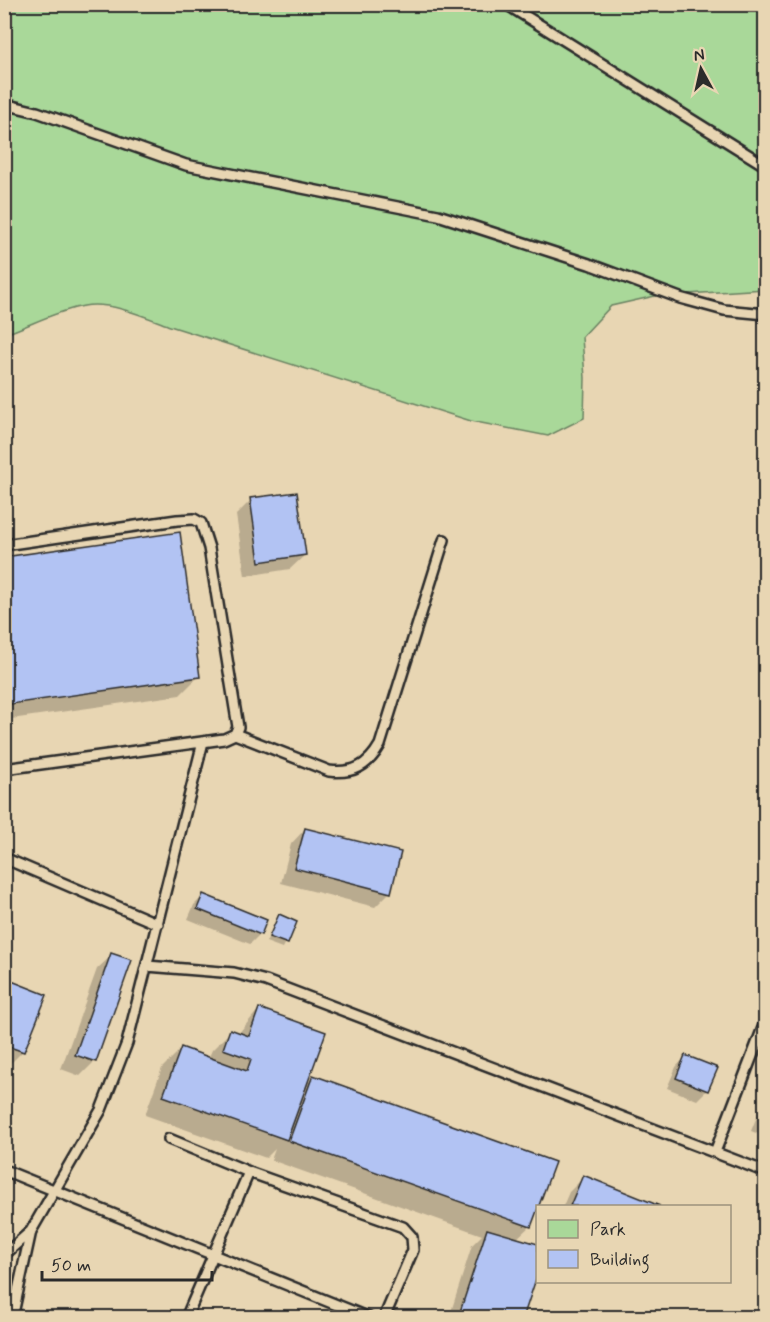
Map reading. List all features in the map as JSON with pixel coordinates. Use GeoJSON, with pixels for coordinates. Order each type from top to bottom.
{"type":"FeatureCollection","features":[{"type":"Feature","properties":{"kind":"lane"},"geometry":{"type":"LineString","coordinates":[[506,4],[765,165]]}},
{"type":"Feature","properties":{"kind":"lane"},"geometry":{"type":"LineString","coordinates":[[4,104],[37,112],[186,165],[438,215],[589,264],[680,298],[724,310],[765,314]]}},
{"type":"Feature","properties":{"kind":"lane"},"geometry":{"type":"LineString","coordinates":[[4,545],[177,520],[194,519],[201,523],[209,548],[238,728],[234,734],[224,739],[4,769]]}},
{"type":"Feature","properties":{"kind":"lane"},"geometry":{"type":"LineString","coordinates":[[234,734],[329,771],[345,773],[371,760],[380,745],[444,540]]}},
{"type":"Feature","properties":{"kind":"lane"},"geometry":{"type":"LineString","coordinates":[[12,1317],[31,1231],[101,1110],[127,1043],[203,742]]}},
{"type":"Feature","properties":{"kind":"lane"},"geometry":{"type":"LineString","coordinates":[[4,858],[158,924]]}},
{"type":"Feature","properties":{"kind":"lane"},"geometry":{"type":"LineString","coordinates":[[147,966],[234,973],[266,981],[765,1172]]}},
{"type":"Feature","properties":{"kind":"lane"},"geometry":{"type":"LineString","coordinates":[[715,1152],[765,1020]]}},
{"type":"Feature","properties":{"kind":"lane"},"geometry":{"type":"LineString","coordinates":[[169,1139],[249,1172],[403,1227],[412,1237],[413,1250],[384,1317]]}},
{"type":"Feature","properties":{"kind":"lane"},"geometry":{"type":"LineString","coordinates":[[4,1170],[369,1317]]}},
{"type":"Feature","properties":{"kind":"lane"},"geometry":{"type":"LineString","coordinates":[[186,1317],[249,1172]]}},
{"type":"Feature","properties":{"kind":"lane"},"geometry":{"type":"LineString","coordinates":[[4,1255],[31,1231]]}},
{"type":"Feature","properties":{"kind":"green space"},"geometry":{"type":"Polygon","coordinates":[[[4,5],[765,5],[765,289],[655,296],[611,306],[582,337],[585,378],[584,418],[548,436],[471,421],[116,308],[94,305],[74,308],[5,334],[4,5]]]}},
{"type":"Feature","properties":{"kind":"building"},"geometry":{"type":"Polygon","coordinates":[[[297,492],[306,555],[259,562],[250,498],[297,492]]]}},
{"type":"Feature","properties":{"kind":"building"},"geometry":{"type":"Polygon","coordinates":[[[180,532],[200,677],[4,705],[4,557],[180,532]]]}},
{"type":"Feature","properties":{"kind":"building"},"geometry":{"type":"Polygon","coordinates":[[[305,828],[401,852],[391,893],[294,868],[305,828]]]}},
{"type":"Feature","properties":{"kind":"building"},"geometry":{"type":"Polygon","coordinates":[[[203,894],[267,920],[261,935],[197,909],[203,894]]]}},
{"type":"Feature","properties":{"kind":"building"},"geometry":{"type":"Polygon","coordinates":[[[279,914],[297,922],[288,944],[269,937],[279,914]]]}},
{"type":"Feature","properties":{"kind":"building"},"geometry":{"type":"Polygon","coordinates":[[[111,953],[132,960],[96,1062],[75,1055],[111,953]]]}},
{"type":"Feature","properties":{"kind":"building"},"geometry":{"type":"Polygon","coordinates":[[[4,978],[47,995],[24,1052],[4,1045],[4,978]]]}},
{"type":"Feature","properties":{"kind":"building"},"geometry":{"type":"Polygon","coordinates":[[[259,1008],[326,1032],[287,1140],[163,1096],[181,1047],[247,1071],[251,1059],[223,1049],[230,1029],[249,1036],[259,1008]]]}},
{"type":"Feature","properties":{"kind":"building"},"geometry":{"type":"Polygon","coordinates":[[[685,1055],[718,1068],[708,1091],[676,1078],[685,1055]]]}},
{"type":"Feature","properties":{"kind":"building"},"geometry":{"type":"Polygon","coordinates":[[[313,1075],[555,1162],[539,1205],[536,1205],[536,1213],[531,1227],[289,1141],[313,1075]]]}},
{"type":"Feature","properties":{"kind":"building"},"geometry":{"type":"Polygon","coordinates":[[[583,1175],[658,1205],[570,1205],[583,1175]]]}},
{"type":"Feature","properties":{"kind":"building"},"geometry":{"type":"Polygon","coordinates":[[[487,1229],[536,1243],[536,1279],[523,1318],[458,1318],[487,1229]]]}}]}
